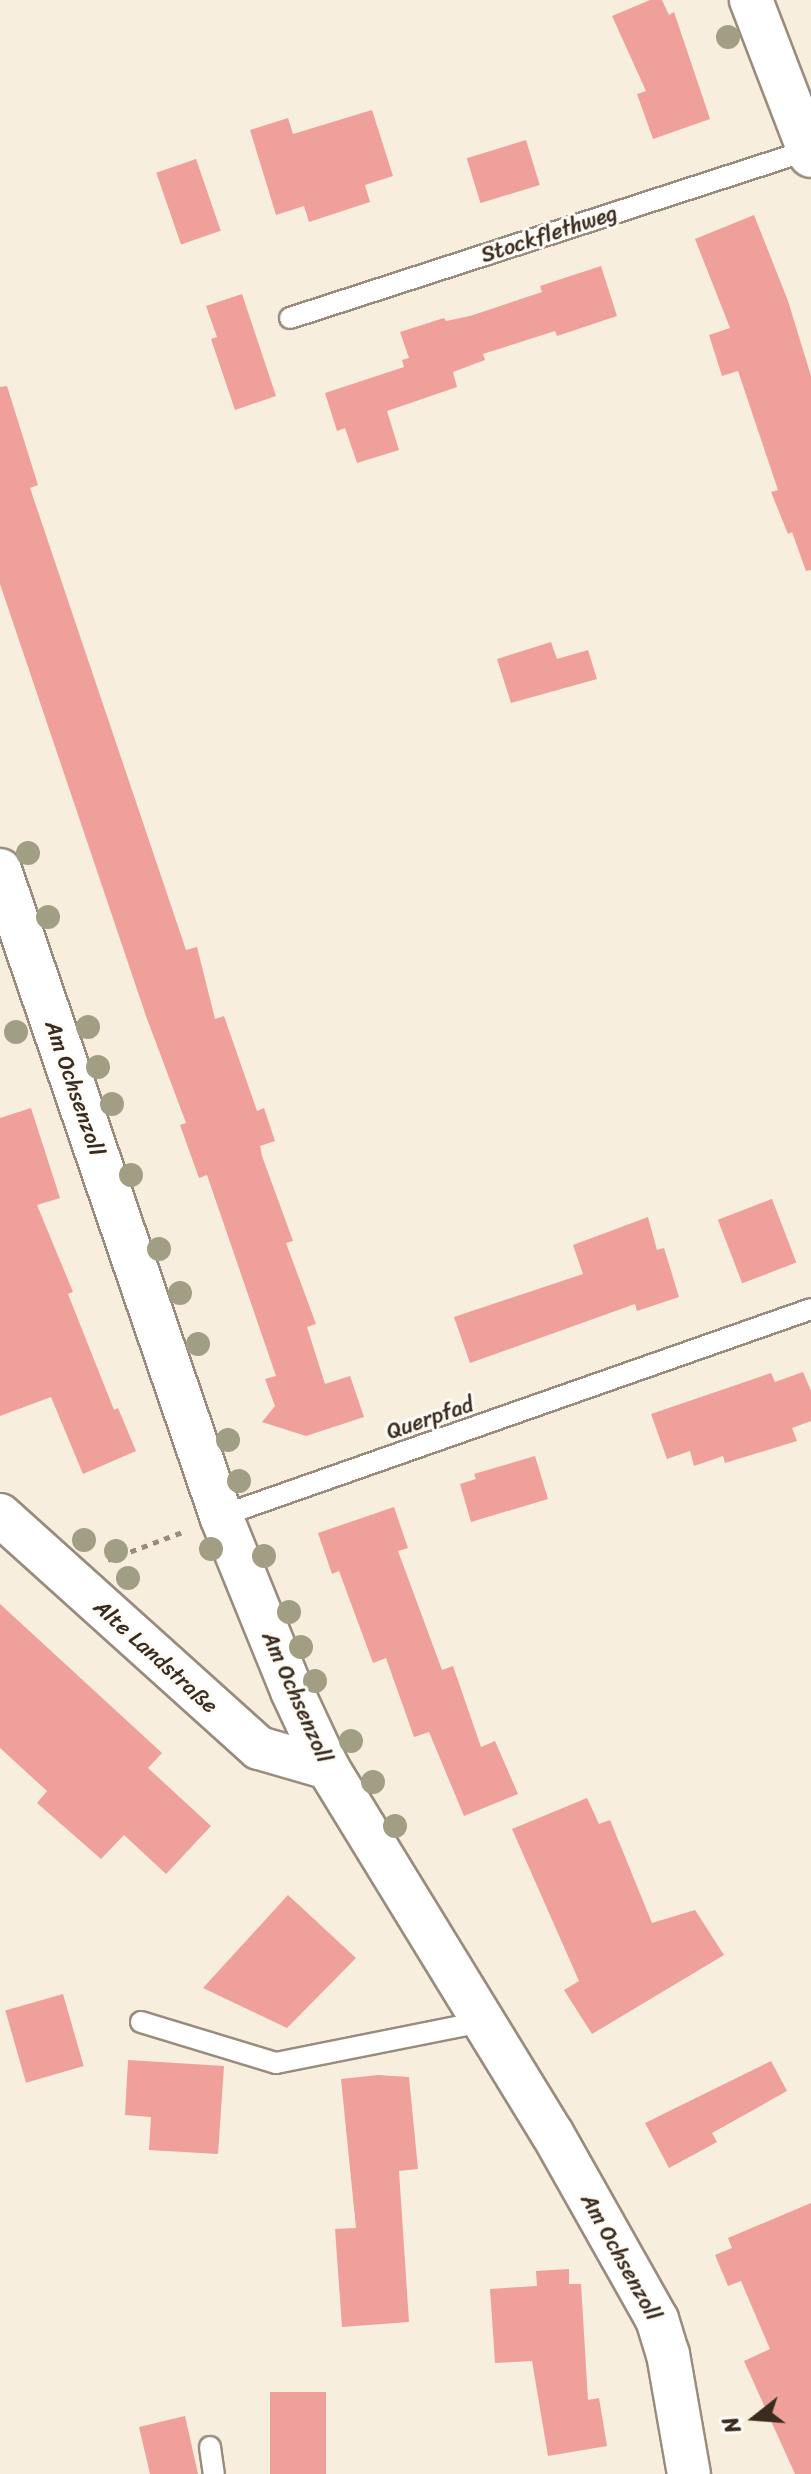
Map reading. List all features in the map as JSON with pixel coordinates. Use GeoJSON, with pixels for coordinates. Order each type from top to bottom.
{"type":"FeatureCollection","features":[{"type":"Feature","properties":{"kind":"street","name":"Stockflethweg"},"geometry":{"type":"LineString","coordinates":[[751,0],[810,153]]}},
{"type":"Feature","properties":{"kind":"street","name":"Am Ochsenzoll"},"geometry":{"type":"LineString","coordinates":[[0,870],[221,1516],[292,1691],[328,1768],[552,2133],[657,2319],[668,2354],[689,2474]]}},
{"type":"Feature","properties":{"kind":"street","name":"Alte Landstraße"},"geometry":{"type":"LineString","coordinates":[[0,1515],[259,1748],[328,1768]]}},
{"type":"Feature","properties":{"kind":"lane","name":"Stockflethweg"},"geometry":{"type":"LineString","coordinates":[[290,318],[810,153]]}},
{"type":"Feature","properties":{"kind":"lane","name":"Querpfad"},"geometry":{"type":"LineString","coordinates":[[221,1516],[811,1309]]}},
{"type":"Feature","properties":{"kind":"lane"},"geometry":{"type":"LineString","coordinates":[[141,2022],[276,2063],[482,2022]]}},
{"type":"Feature","properties":{"kind":"lane"},"geometry":{"type":"LineString","coordinates":[[210,2447],[214,2474]]}},
{"type":"Feature","properties":{"kind":"path"},"geometry":{"type":"LineString","coordinates":[[66,1576],[221,1516]]}},
{"type":"Feature","properties":{"kind":"building"},"geometry":{"type":"Polygon","coordinates":[[[650,0],[662,0],[669,15],[674,12],[710,119],[653,139],[637,94],[646,91],[612,16],[650,0]]]}},
{"type":"Feature","properties":{"kind":"building"},"geometry":{"type":"Polygon","coordinates":[[[372,110],[393,176],[365,185],[370,202],[309,222],[304,206],[276,215],[250,130],[288,118],[293,134],[372,110]]]}},
{"type":"Feature","properties":{"kind":"building"},"geometry":{"type":"Polygon","coordinates":[[[526,140],[540,185],[480,203],[467,158],[526,140]]]}},
{"type":"Feature","properties":{"kind":"building"},"geometry":{"type":"Polygon","coordinates":[[[196,159],[221,231],[181,245],[156,173],[196,159]]]}},
{"type":"Feature","properties":{"kind":"building"},"geometry":{"type":"Polygon","coordinates":[[[754,215],[788,301],[811,376],[811,570],[806,571],[792,532],[788,534],[771,492],[778,490],[738,371],[722,376],[709,335],[730,328],[695,239],[754,215]]]}},
{"type":"Feature","properties":{"kind":"building"},"geometry":{"type":"Polygon","coordinates":[[[601,266],[617,316],[557,336],[555,331],[483,354],[485,360],[453,372],[457,387],[387,411],[399,450],[357,463],[345,428],[337,431],[325,393],[404,367],[402,360],[409,358],[400,332],[444,318],[446,321],[470,316],[542,292],[540,286],[601,266]]]}},
{"type":"Feature","properties":{"kind":"building"},"geometry":{"type":"Polygon","coordinates":[[[242,294],[276,396],[235,410],[211,339],[217,337],[206,306],[242,294]]]}},
{"type":"Feature","properties":{"kind":"building"},"geometry":{"type":"Polygon","coordinates":[[[7,386],[38,485],[30,488],[186,950],[197,947],[215,1019],[224,1016],[257,1111],[264,1108],[275,1141],[260,1146],[262,1156],[293,1241],[286,1243],[316,1324],[307,1327],[325,1384],[350,1376],[364,1417],[306,1436],[262,1422],[275,1406],[265,1379],[276,1376],[207,1175],[199,1178],[180,1125],[186,1123],[146,1016],[0,584],[0,387],[7,386]]]}},
{"type":"Feature","properties":{"kind":"building"},"geometry":{"type":"Polygon","coordinates":[[[551,642],[557,659],[588,650],[597,679],[511,703],[497,659],[551,642]]]}},
{"type":"Feature","properties":{"kind":"building"},"geometry":{"type":"Polygon","coordinates":[[[31,1108],[60,1198],[37,1205],[73,1292],[68,1294],[114,1410],[118,1408],[136,1451],[83,1474],[51,1397],[0,1416],[0,1118],[31,1108]]]}},
{"type":"Feature","properties":{"kind":"building"},"geometry":{"type":"Polygon","coordinates":[[[772,1199],[796,1262],[742,1283],[718,1220],[772,1199]]]}},
{"type":"Feature","properties":{"kind":"building"},"geometry":{"type":"Polygon","coordinates":[[[648,1217],[657,1250],[664,1248],[679,1297],[637,1311],[635,1304],[470,1363],[454,1317],[583,1274],[573,1245],[648,1217]]]}},
{"type":"Feature","properties":{"kind":"building"},"geometry":{"type":"Polygon","coordinates":[[[803,1372],[811,1391],[811,1421],[792,1428],[797,1441],[725,1463],[723,1456],[694,1466],[690,1451],[667,1459],[651,1414],[771,1373],[775,1382],[803,1372]]]}},
{"type":"Feature","properties":{"kind":"building"},"geometry":{"type":"Polygon","coordinates":[[[535,1456],[548,1499],[471,1522],[460,1484],[476,1479],[474,1474],[535,1456]]]}},
{"type":"Feature","properties":{"kind":"building"},"geometry":{"type":"Polygon","coordinates":[[[394,1507],[408,1548],[398,1551],[442,1670],[453,1666],[481,1747],[495,1741],[518,1794],[464,1816],[429,1732],[414,1737],[386,1658],[373,1663],[339,1571],[332,1574],[318,1533],[394,1507]]]}},
{"type":"Feature","properties":{"kind":"building"},"geometry":{"type":"Polygon","coordinates":[[[0,1604],[162,1753],[148,1768],[211,1826],[166,1874],[124,1835],[101,1859],[37,1803],[47,1791],[0,1748],[0,1604]]]}},
{"type":"Feature","properties":{"kind":"building"},"geometry":{"type":"Polygon","coordinates":[[[587,1798],[599,1824],[610,1820],[652,1923],[695,1910],[724,1955],[592,2034],[564,1990],[579,1981],[512,1829],[587,1798]]]}},
{"type":"Feature","properties":{"kind":"building"},"geometry":{"type":"Polygon","coordinates":[[[288,1895],[356,1958],[287,2028],[203,1988],[288,1895]]]}},
{"type":"Feature","properties":{"kind":"building"},"geometry":{"type":"Polygon","coordinates":[[[63,1994],[84,2066],[26,2083],[5,2011],[63,1994]]]}},
{"type":"Feature","properties":{"kind":"building"},"geometry":{"type":"Polygon","coordinates":[[[128,2060],[224,2066],[218,2154],[149,2150],[151,2117],[125,2115],[128,2060]]]}},
{"type":"Feature","properties":{"kind":"building"},"geometry":{"type":"Polygon","coordinates":[[[771,2061],[787,2091],[712,2133],[717,2142],[669,2168],[645,2123],[771,2061]]]}},
{"type":"Feature","properties":{"kind":"building"},"geometry":{"type":"Polygon","coordinates":[[[378,2075],[409,2077],[418,2169],[399,2171],[409,2322],[342,2327],[335,2229],[356,2228],[341,2079],[378,2075]]]}},
{"type":"Feature","properties":{"kind":"building"},"geometry":{"type":"Polygon","coordinates":[[[811,2203],[811,2474],[795,2474],[744,2361],[770,2349],[741,2281],[728,2286],[715,2255],[732,2248],[728,2238],[811,2203]]]}},
{"type":"Feature","properties":{"kind":"building"},"geometry":{"type":"Polygon","coordinates":[[[569,2269],[569,2284],[581,2284],[588,2400],[599,2398],[607,2446],[548,2456],[532,2361],[495,2363],[490,2289],[537,2286],[536,2271],[569,2269]]]}},
{"type":"Feature","properties":{"kind":"building"},"geometry":{"type":"Polygon","coordinates":[[[270,2392],[326,2392],[326,2474],[270,2474],[270,2392]]]}},
{"type":"Feature","properties":{"kind":"building"},"geometry":{"type":"Polygon","coordinates":[[[185,2416],[198,2474],[150,2474],[139,2427],[185,2416]]]}}]}
